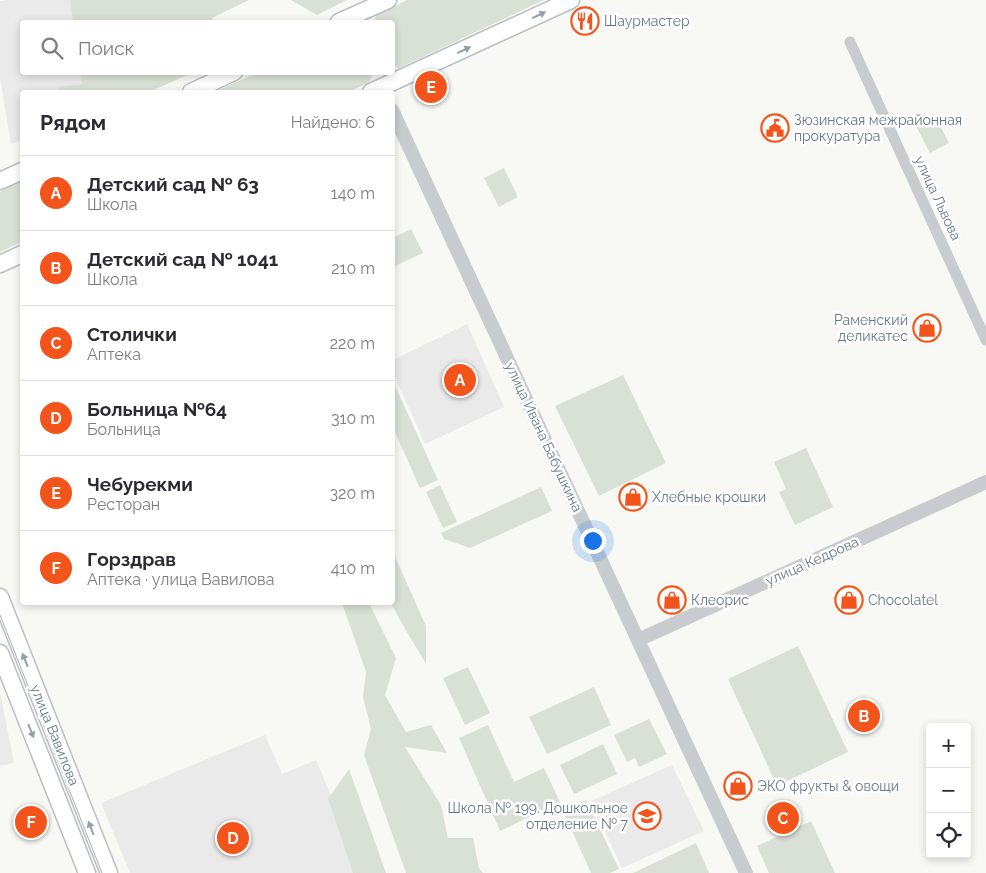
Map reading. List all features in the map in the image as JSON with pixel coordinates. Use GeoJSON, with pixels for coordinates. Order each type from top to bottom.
{"type":"FeatureCollection","features":[{"type":"Feature","properties":{"kind":"main road"},"geometry":{"type":"LineString","coordinates":[[361,18],[388,0]]}},
{"type":"Feature","properties":{"kind":"main road"},"geometry":{"type":"LineString","coordinates":[[374,90],[386,83],[571,0]]}},
{"type":"Feature","properties":{"kind":"main road"},"geometry":{"type":"LineString","coordinates":[[195,90],[228,75]]}},
{"type":"Feature","properties":{"kind":"main road"},"geometry":{"type":"LineString","coordinates":[[0,181],[20,172]]}},
{"type":"Feature","properties":{"kind":"main road"},"geometry":{"type":"LineString","coordinates":[[0,264],[20,255]]}},
{"type":"Feature","properties":{"kind":"main road","name":"улица Вавилова"},"geometry":{"type":"LineString","coordinates":[[0,597],[109,873]]}},
{"type":"Feature","properties":{"kind":"main road","name":"улица Вавилова"},"geometry":{"type":"LineString","coordinates":[[0,653],[86,873]]}},
{"type":"Feature","properties":{"kind":"street","name":"улица Львова"},"geometry":{"type":"LineString","coordinates":[[850,42],[986,340]]}},
{"type":"Feature","properties":{"kind":"street","name":"улица Ивана Бабушкина"},"geometry":{"type":"LineString","coordinates":[[395,116],[746,873]]}},
{"type":"Feature","properties":{"kind":"street","name":"улица Кедрова"},"geometry":{"type":"LineString","coordinates":[[638,640],[986,482]]}},
{"type":"Feature","properties":{"kind":"shaded area"},"geometry":{"type":"Polygon","coordinates":[[[70,0],[73,20],[20,20],[20,75],[80,75],[82,84],[59,87],[58,90],[20,90],[20,141],[11,144],[0,77],[0,1],[70,0]]]}},
{"type":"Feature","properties":{"kind":"shaded area"},"geometry":{"type":"Polygon","coordinates":[[[70,0],[249,0],[212,18],[212,20],[73,20],[70,0]]]}},
{"type":"Feature","properties":{"kind":"shaded area"},"geometry":{"type":"Polygon","coordinates":[[[291,0],[347,0],[317,15],[291,0]]]}},
{"type":"Feature","properties":{"kind":"shaded area"},"geometry":{"type":"Polygon","coordinates":[[[407,0],[544,0],[399,68],[395,67],[395,20],[375,20],[378,14],[407,0]]]}},
{"type":"Feature","properties":{"kind":"shaded area"},"geometry":{"type":"Polygon","coordinates":[[[80,75],[187,75],[154,90],[58,90],[59,87],[82,84],[80,75]]]}},
{"type":"Feature","properties":{"kind":"shaded area"},"geometry":{"type":"Polygon","coordinates":[[[252,75],[372,75],[368,83],[352,90],[219,90],[252,75]]]}},
{"type":"Feature","properties":{"kind":"shaded area"},"geometry":{"type":"Polygon","coordinates":[[[934,114],[949,143],[930,153],[915,124],[934,114]]]}},
{"type":"Feature","properties":{"kind":"shaded area"},"geometry":{"type":"Polygon","coordinates":[[[504,168],[518,197],[499,207],[484,178],[504,168]]]}},
{"type":"Feature","properties":{"kind":"shaded area"},"geometry":{"type":"Polygon","coordinates":[[[20,182],[20,243],[0,252],[0,192],[20,182]]]}},
{"type":"Feature","properties":{"kind":"shaded area"},"geometry":{"type":"Polygon","coordinates":[[[411,229],[423,253],[395,266],[395,237],[411,229]]]}},
{"type":"Feature","properties":{"kind":"shaded area"},"geometry":{"type":"Polygon","coordinates":[[[467,324],[504,407],[425,444],[395,376],[395,359],[467,324]]]}},
{"type":"Feature","properties":{"kind":"shaded area"},"geometry":{"type":"Polygon","coordinates":[[[623,375],[666,463],[599,496],[555,406],[623,375]]]}},
{"type":"Feature","properties":{"kind":"shaded area"},"geometry":{"type":"Polygon","coordinates":[[[395,386],[438,480],[420,488],[395,432],[395,386]]]}},
{"type":"Feature","properties":{"kind":"shaded area"},"geometry":{"type":"Polygon","coordinates":[[[806,448],[833,507],[795,525],[779,492],[786,489],[774,462],[806,448]]]}},
{"type":"Feature","properties":{"kind":"shaded area"},"geometry":{"type":"Polygon","coordinates":[[[440,485],[457,522],[443,528],[426,492],[440,485]]]}},
{"type":"Feature","properties":{"kind":"shaded area"},"geometry":{"type":"Polygon","coordinates":[[[541,487],[552,511],[470,548],[444,539],[441,533],[541,487]]]}},
{"type":"Feature","properties":{"kind":"shaded area"},"geometry":{"type":"Polygon","coordinates":[[[395,556],[426,626],[426,664],[392,605],[395,605],[395,556]]]}},
{"type":"Feature","properties":{"kind":"shaded area"},"geometry":{"type":"Polygon","coordinates":[[[343,605],[370,605],[396,658],[385,695],[406,732],[431,725],[447,753],[405,747],[441,805],[448,838],[473,838],[479,868],[483,873],[406,873],[364,755],[371,729],[363,697],[366,672],[343,605]]]}},
{"type":"Feature","properties":{"kind":"shaded area"},"geometry":{"type":"Polygon","coordinates":[[[798,646],[848,752],[777,786],[728,679],[798,646]]]}},
{"type":"Feature","properties":{"kind":"shaded area"},"geometry":{"type":"Polygon","coordinates":[[[468,667],[490,713],[465,725],[443,678],[468,667]]]}},
{"type":"Feature","properties":{"kind":"shaded area"},"geometry":{"type":"Polygon","coordinates":[[[594,687],[611,725],[547,754],[529,717],[594,687]]]}},
{"type":"Feature","properties":{"kind":"shaded area"},"geometry":{"type":"Polygon","coordinates":[[[0,692],[14,763],[0,766],[0,692]]]}},
{"type":"Feature","properties":{"kind":"shaded area"},"geometry":{"type":"Polygon","coordinates":[[[649,719],[667,754],[639,767],[635,758],[627,762],[614,735],[649,719]]]}},
{"type":"Feature","properties":{"kind":"shaded area"},"geometry":{"type":"Polygon","coordinates":[[[488,725],[514,782],[544,768],[560,802],[500,831],[459,738],[488,725]]]}},
{"type":"Feature","properties":{"kind":"shaded area"},"geometry":{"type":"Polygon","coordinates":[[[265,735],[282,774],[316,760],[364,873],[130,873],[101,803],[265,735]]]}},
{"type":"Feature","properties":{"kind":"shaded area"},"geometry":{"type":"Polygon","coordinates":[[[603,744],[617,774],[574,794],[560,765],[603,744]]]}},
{"type":"Feature","properties":{"kind":"shaded area","name":"Школа № 199. Дошкольное отделение № 7"},"geometry":{"type":"Polygon","coordinates":[[[672,765],[704,831],[622,868],[591,801],[672,765]]]}},
{"type":"Feature","properties":{"kind":"shaded area"},"geometry":{"type":"Polygon","coordinates":[[[349,769],[386,873],[353,873],[328,799],[349,769]]]}},
{"type":"Feature","properties":{"kind":"shaded area"},"geometry":{"type":"Polygon","coordinates":[[[586,800],[619,869],[610,873],[591,873],[563,811],[586,800]]]}},
{"type":"Feature","properties":{"kind":"shaded area"},"geometry":{"type":"Polygon","coordinates":[[[811,821],[835,873],[769,873],[757,846],[811,821]]]}},
{"type":"Feature","properties":{"kind":"shaded area"},"geometry":{"type":"Polygon","coordinates":[[[696,843],[709,873],[633,873],[696,843]]]}},
{"type":"Feature","properties":{"kind":"tram line"},"geometry":{"type":"LineString","coordinates":[[0,615],[102,873]]}},
{"type":"Feature","properties":{"kind":"place","name":"Шаурмастер"},"geometry":{"type":"Point","coordinates":[585,21]}},
{"type":"Feature","properties":{"kind":"place","name":"Чебурекми"},"geometry":{"type":"Point","coordinates":[431,87]}},
{"type":"Feature","properties":{"kind":"place","name":"Зюзинская межрайонная прокуратура"},"geometry":{"type":"Point","coordinates":[775,128]}},
{"type":"Feature","properties":{"kind":"place","name":"Раменский деликатес"},"geometry":{"type":"Point","coordinates":[927,328]}},
{"type":"Feature","properties":{"kind":"place","name":"Детский сад № 63"},"geometry":{"type":"Point","coordinates":[460,380]}},
{"type":"Feature","properties":{"kind":"place","name":"Хлебные крошки"},"geometry":{"type":"Point","coordinates":[633,497]}},
{"type":"Feature","properties":{"kind":"place","name":"Клеорис"},"geometry":{"type":"Point","coordinates":[672,600]}},
{"type":"Feature","properties":{"kind":"place","name":"Chocolatel"},"geometry":{"type":"Point","coordinates":[849,600]}},
{"type":"Feature","properties":{"kind":"place","name":"Детский сад № 1041"},"geometry":{"type":"Point","coordinates":[864,716]}},
{"type":"Feature","properties":{"kind":"place","name":"ЭКО фрукты & овощи"},"geometry":{"type":"Point","coordinates":[738,786]}},
{"type":"Feature","properties":{"kind":"place","name":"Школа № 199. Дошкольное отделение № 7"},"geometry":{"type":"Point","coordinates":[647,816]}},
{"type":"Feature","properties":{"kind":"place","name":"Столички"},"geometry":{"type":"Point","coordinates":[783,818]}},
{"type":"Feature","properties":{"kind":"place","name":"Горздрав"},"geometry":{"type":"Point","coordinates":[31,822]}},
{"type":"Feature","properties":{"kind":"place","name":"Больница №64"},"geometry":{"type":"Point","coordinates":[233,838]}}]}
